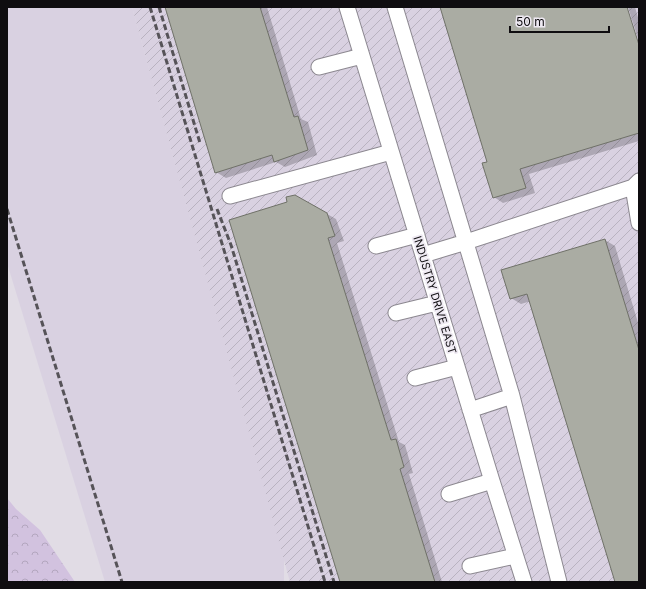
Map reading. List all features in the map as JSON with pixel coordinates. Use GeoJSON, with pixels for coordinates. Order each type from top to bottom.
{"type":"FeatureCollection","features":[{"type":"Feature","properties":{"kind":"street","name":"INDUSTRY DRIVE EAST"},"geometry":{"type":"LineString","coordinates":[[347,7],[524,582]]}},
{"type":"Feature","properties":{"kind":"street"},"geometry":{"type":"LineString","coordinates":[[395,7],[512,396],[559,582]]}},
{"type":"Feature","properties":{"kind":"street"},"geometry":{"type":"LineString","coordinates":[[319,68],[362,56]]}},
{"type":"Feature","properties":{"kind":"street"},"geometry":{"type":"LineString","coordinates":[[230,196],[391,152]]}},
{"type":"Feature","properties":{"kind":"street"},"geometry":{"type":"LineString","coordinates":[[423,255],[466,242],[636,184],[639,223]]}},
{"type":"Feature","properties":{"kind":"street"},"geometry":{"type":"LineString","coordinates":[[376,246],[417,235]]}},
{"type":"Feature","properties":{"kind":"street"},"geometry":{"type":"LineString","coordinates":[[396,313],[437,303]]}},
{"type":"Feature","properties":{"kind":"street"},"geometry":{"type":"LineString","coordinates":[[415,378],[457,367]]}},
{"type":"Feature","properties":{"kind":"street"},"geometry":{"type":"LineString","coordinates":[[470,410],[512,396]]}},
{"type":"Feature","properties":{"kind":"street"},"geometry":{"type":"LineString","coordinates":[[449,494],[492,481]]}},
{"type":"Feature","properties":{"kind":"street"},"geometry":{"type":"LineString","coordinates":[[470,566],[515,556]]}},
{"type":"Feature","properties":{"kind":"shaded area"},"geometry":{"type":"Polygon","coordinates":[[[7,7],[132,7],[284,558],[284,582],[105,582],[7,263],[7,7]]]}},
{"type":"Feature","properties":{"kind":"shaded area"},"geometry":{"type":"Polygon","coordinates":[[[132,7],[639,7],[639,582],[290,582],[132,7]]]}},
{"type":"Feature","properties":{"kind":"green space"},"geometry":{"type":"Polygon","coordinates":[[[7,498],[16,509],[40,530],[75,582],[7,582],[7,498]]]}},
{"type":"Feature","properties":{"kind":"building"},"geometry":{"type":"Polygon","coordinates":[[[165,7],[260,7],[294,117],[298,116],[308,150],[274,162],[272,155],[215,173],[165,7]]]}},
{"type":"Feature","properties":{"kind":"building"},"geometry":{"type":"Polygon","coordinates":[[[440,7],[627,7],[639,45],[639,133],[520,169],[526,188],[493,198],[482,163],[487,162],[440,7]]]}},
{"type":"Feature","properties":{"kind":"building"},"geometry":{"type":"Polygon","coordinates":[[[295,195],[327,213],[335,236],[328,238],[391,440],[396,439],[404,467],[400,469],[435,582],[340,582],[229,220],[287,202],[286,197],[295,195]]]}},
{"type":"Feature","properties":{"kind":"building"},"geometry":{"type":"Polygon","coordinates":[[[605,239],[639,350],[639,582],[615,582],[527,294],[510,299],[501,270],[605,239]]]}},
{"type":"Feature","properties":{"kind":"railway"},"geometry":{"type":"LineString","coordinates":[[150,7],[325,582]]}},
{"type":"Feature","properties":{"kind":"railway"},"geometry":{"type":"LineString","coordinates":[[159,7],[200,143]]}},
{"type":"Feature","properties":{"kind":"railway"},"geometry":{"type":"LineString","coordinates":[[7,209],[122,582]]}},
{"type":"Feature","properties":{"kind":"railway"},"geometry":{"type":"LineString","coordinates":[[217,209],[231,245],[334,582]]}}]}
